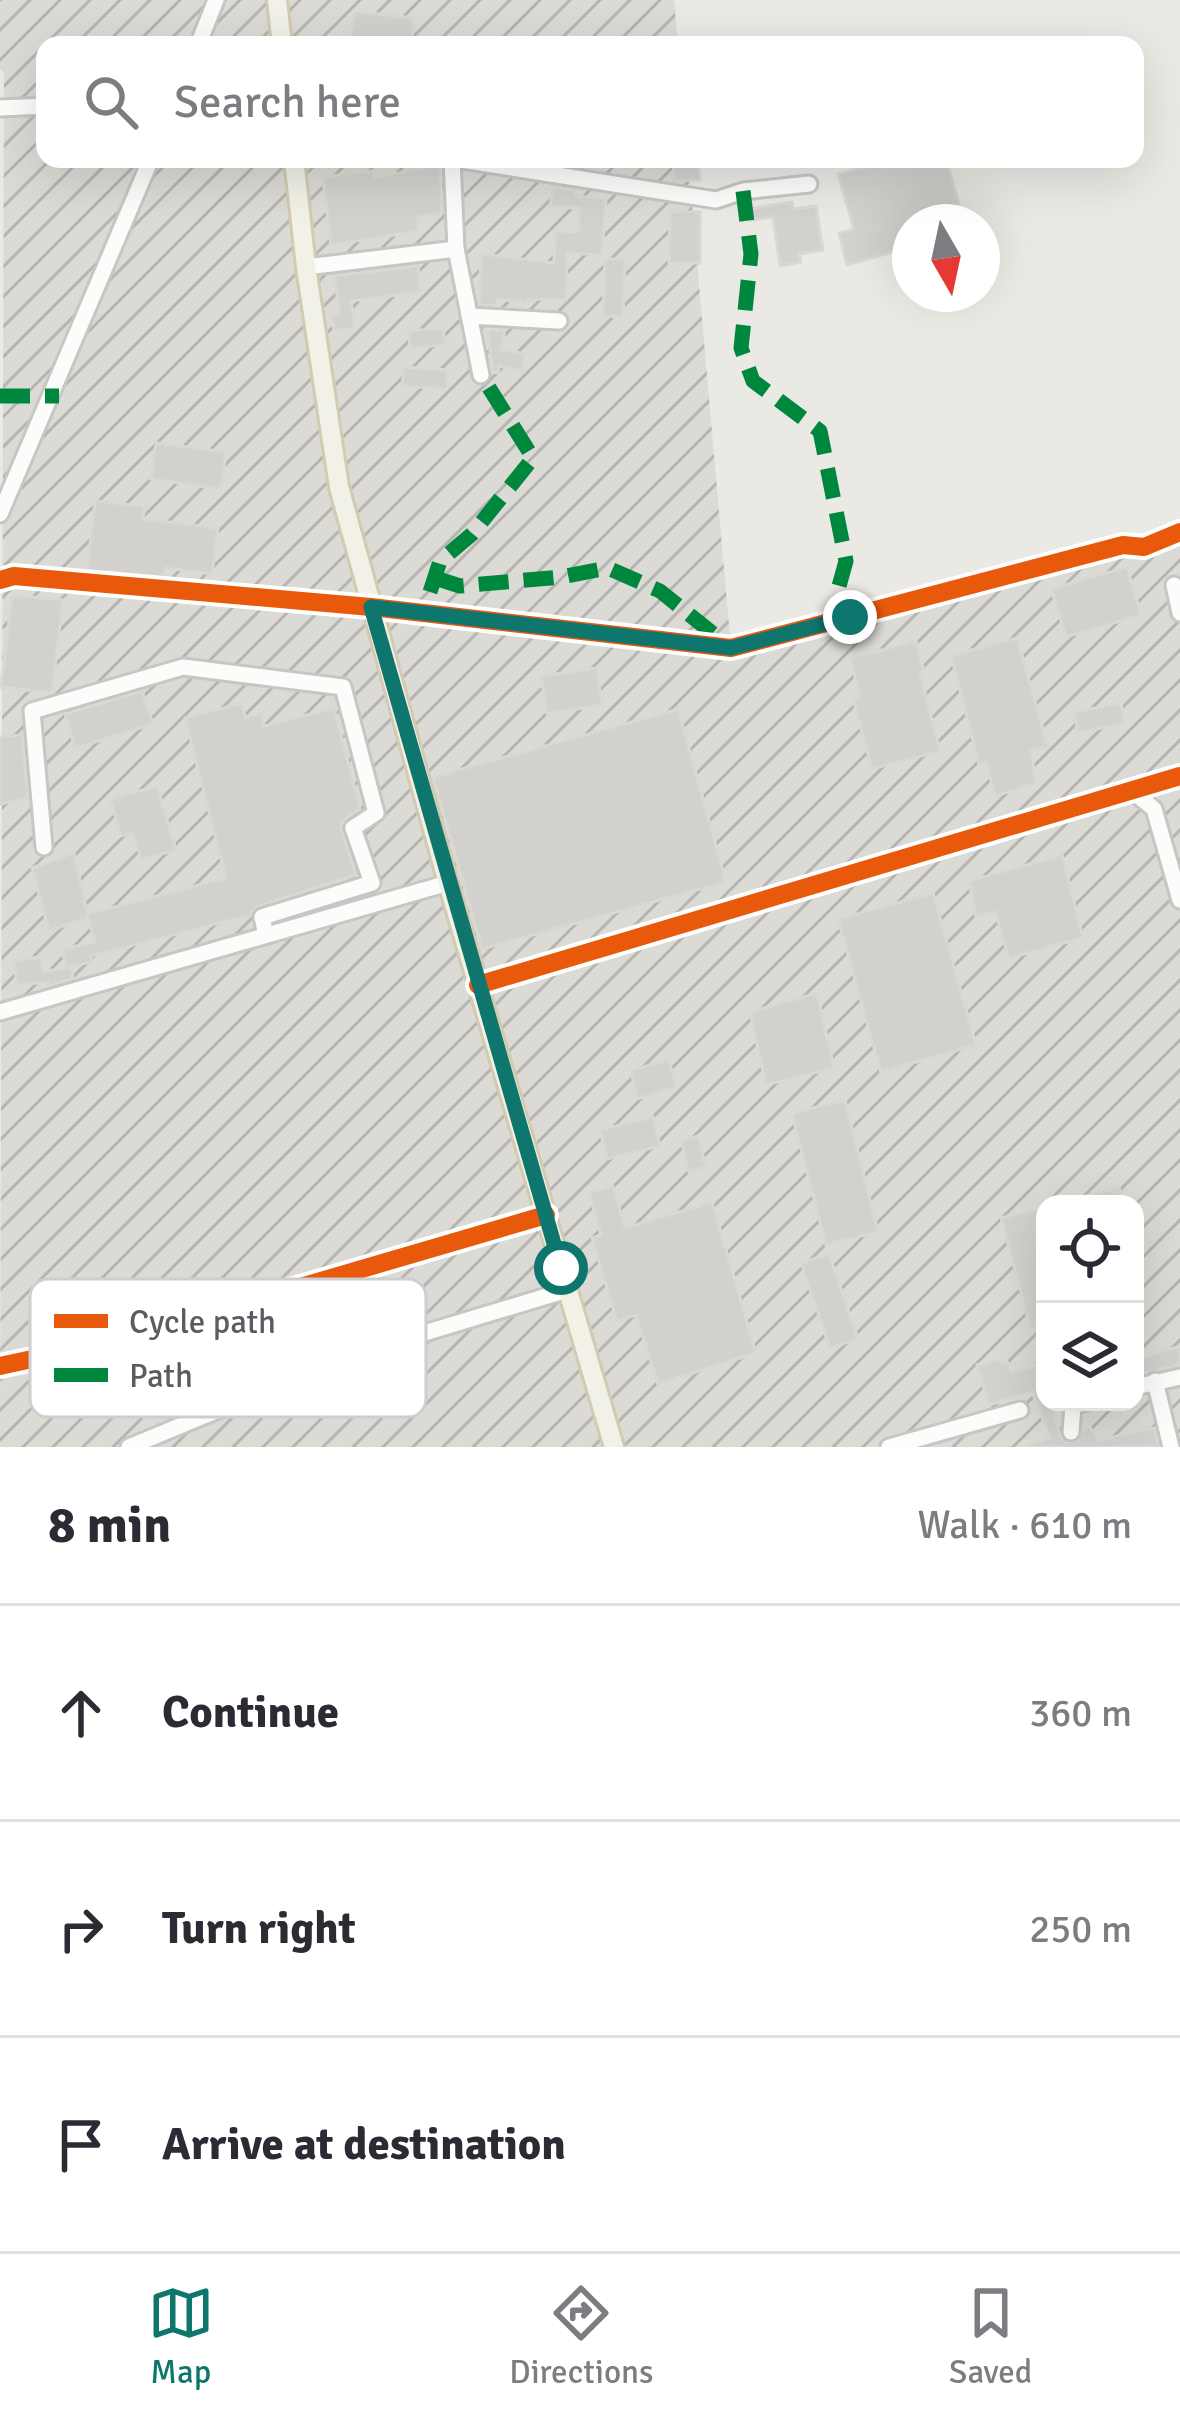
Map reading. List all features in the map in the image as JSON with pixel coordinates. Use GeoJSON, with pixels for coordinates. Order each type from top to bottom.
{"type":"FeatureCollection","features":[{"type":"Feature","properties":{"kind":"main road"},"geometry":{"type":"LineString","coordinates":[[277,0],[281,36]]}},
{"type":"Feature","properties":{"kind":"main road"},"geometry":{"type":"LineString","coordinates":[[295,168],[339,487],[448,883],[614,1447]]}},
{"type":"Feature","properties":{"kind":"street"},"geometry":{"type":"LineString","coordinates":[[202,36],[216,0]]}},
{"type":"Feature","properties":{"kind":"street"},"geometry":{"type":"LineString","coordinates":[[0,108],[36,106]]}},
{"type":"Feature","properties":{"kind":"street"},"geometry":{"type":"LineString","coordinates":[[1,511],[147,168]]}},
{"type":"Feature","properties":{"kind":"street"},"geometry":{"type":"LineString","coordinates":[[453,168],[456,249],[481,375]]}},
{"type":"Feature","properties":{"kind":"street"},"geometry":{"type":"LineString","coordinates":[[511,168],[716,200],[743,191],[809,184]]}},
{"type":"Feature","properties":{"kind":"street"},"geometry":{"type":"LineString","coordinates":[[306,267],[456,249]]}},
{"type":"Feature","properties":{"kind":"street"},"geometry":{"type":"LineString","coordinates":[[469,316],[559,321]]}},
{"type":"Feature","properties":{"kind":"street"},"geometry":{"type":"LineString","coordinates":[[0,580],[14,576],[371,607],[731,648],[1123,545],[1144,547],[1180,532]]}},
{"type":"Feature","properties":{"kind":"street"},"geometry":{"type":"LineString","coordinates":[[1174,586],[1180,613]]}},
{"type":"Feature","properties":{"kind":"street"},"geometry":{"type":"LineString","coordinates":[[44,847],[32,712],[183,667],[343,687],[376,813],[353,828],[372,883],[262,917],[266,935]]}},
{"type":"Feature","properties":{"kind":"street"},"geometry":{"type":"LineString","coordinates":[[478,985],[1180,776]]}},
{"type":"Feature","properties":{"kind":"street"},"geometry":{"type":"LineString","coordinates":[[1131,790],[1154,809],[1180,900]]}},
{"type":"Feature","properties":{"kind":"street"},"geometry":{"type":"LineString","coordinates":[[0,1012],[448,883]]}},
{"type":"Feature","properties":{"kind":"street"},"geometry":{"type":"LineString","coordinates":[[328,1279],[546,1215]]}},
{"type":"Feature","properties":{"kind":"street"},"geometry":{"type":"LineString","coordinates":[[426,1333],[567,1290]]}},
{"type":"Feature","properties":{"kind":"street"},"geometry":{"type":"LineString","coordinates":[[0,1366],[30,1360]]}},
{"type":"Feature","properties":{"kind":"street"},"geometry":{"type":"LineString","coordinates":[[1144,1384],[1180,1377]]}},
{"type":"Feature","properties":{"kind":"street"},"geometry":{"type":"LineString","coordinates":[[1155,1381],[1171,1447]]}},
{"type":"Feature","properties":{"kind":"street"},"geometry":{"type":"LineString","coordinates":[[889,1447],[1020,1410]]}},
{"type":"Feature","properties":{"kind":"street"},"geometry":{"type":"LineString","coordinates":[[1071,1432],[1073,1411]]}},
{"type":"Feature","properties":{"kind":"street"},"geometry":{"type":"LineString","coordinates":[[129,1447],[201,1417]]}},
{"type":"Feature","properties":{"kind":"shaded area"},"geometry":{"type":"Polygon","coordinates":[[[0,0],[674,0],[677,36],[36,36],[36,168],[689,168],[731,648],[1180,532],[1180,1447],[0,1447],[4,72],[0,69],[0,0]]]}},
{"type":"Feature","properties":{"kind":"building"},"geometry":{"type":"Polygon","coordinates":[[[354,11],[414,18],[412,36],[351,36],[354,11]]]}},
{"type":"Feature","properties":{"kind":"building"},"geometry":{"type":"Polygon","coordinates":[[[440,168],[442,213],[417,217],[419,231],[331,245],[323,177],[373,171],[374,178],[440,168]]]}},
{"type":"Feature","properties":{"kind":"building"},"geometry":{"type":"Polygon","coordinates":[[[673,168],[699,168],[700,180],[674,181],[673,168]]]}},
{"type":"Feature","properties":{"kind":"building"},"geometry":{"type":"Polygon","coordinates":[[[860,168],[949,168],[959,204],[892,204],[892,252],[847,265],[839,233],[854,229],[838,174],[860,168]]]}},
{"type":"Feature","properties":{"kind":"building"},"geometry":{"type":"Polygon","coordinates":[[[553,187],[575,190],[575,196],[606,199],[602,255],[567,253],[566,300],[497,299],[497,306],[479,305],[481,254],[554,263],[555,231],[578,232],[579,208],[550,207],[553,187]]]}},
{"type":"Feature","properties":{"kind":"building"},"geometry":{"type":"Polygon","coordinates":[[[792,202],[793,209],[816,206],[823,250],[799,254],[801,262],[780,266],[773,217],[751,220],[749,209],[792,202]]]}},
{"type":"Feature","properties":{"kind":"building"},"geometry":{"type":"Polygon","coordinates":[[[670,212],[700,212],[700,263],[669,263],[670,212]]]}},
{"type":"Feature","properties":{"kind":"building"},"geometry":{"type":"Polygon","coordinates":[[[605,259],[625,259],[623,317],[603,316],[605,259]]]}},
{"type":"Feature","properties":{"kind":"building"},"geometry":{"type":"Polygon","coordinates":[[[418,266],[421,292],[351,301],[355,328],[334,331],[332,315],[340,314],[334,276],[418,266]]]}},
{"type":"Feature","properties":{"kind":"building"},"geometry":{"type":"Polygon","coordinates":[[[443,328],[445,345],[410,348],[409,331],[443,328]]]}},
{"type":"Feature","properties":{"kind":"building"},"geometry":{"type":"Polygon","coordinates":[[[487,329],[505,330],[501,349],[525,354],[521,371],[499,366],[498,373],[493,372],[487,329]]]}},
{"type":"Feature","properties":{"kind":"building"},"geometry":{"type":"Polygon","coordinates":[[[404,367],[448,370],[447,389],[402,386],[404,367]]]}},
{"type":"Feature","properties":{"kind":"building"},"geometry":{"type":"Polygon","coordinates":[[[156,443],[226,452],[221,489],[151,479],[156,443]]]}},
{"type":"Feature","properties":{"kind":"building"},"geometry":{"type":"Polygon","coordinates":[[[95,501],[145,506],[143,519],[218,528],[212,574],[166,568],[162,577],[87,570],[95,501]]]}},
{"type":"Feature","properties":{"kind":"building"},"geometry":{"type":"Polygon","coordinates":[[[1127,567],[1141,615],[1066,637],[1051,589],[1127,567]]]}},
{"type":"Feature","properties":{"kind":"building"},"geometry":{"type":"Polygon","coordinates":[[[12,595],[63,600],[52,693],[1,687],[12,595]]]}},
{"type":"Feature","properties":{"kind":"building"},"geometry":{"type":"Polygon","coordinates":[[[1017,638],[1048,747],[1031,751],[1036,783],[995,796],[986,762],[979,764],[951,655],[1017,638]]]}},
{"type":"Feature","properties":{"kind":"building"},"geometry":{"type":"Polygon","coordinates":[[[916,641],[940,751],[872,769],[853,699],[860,697],[850,658],[916,641]]]}},
{"type":"Feature","properties":{"kind":"building"},"geometry":{"type":"Polygon","coordinates":[[[597,668],[602,705],[547,714],[541,676],[597,668]]]}},
{"type":"Feature","properties":{"kind":"building"},"geometry":{"type":"Polygon","coordinates":[[[142,691],[153,724],[75,748],[65,714],[142,691]]]}},
{"type":"Feature","properties":{"kind":"building"},"geometry":{"type":"Polygon","coordinates":[[[242,703],[245,717],[261,713],[264,726],[334,708],[360,809],[342,821],[341,828],[356,875],[258,906],[250,915],[91,956],[92,962],[66,967],[62,949],[95,942],[87,914],[226,878],[185,718],[242,703]]]}},
{"type":"Feature","properties":{"kind":"building"},"geometry":{"type":"Polygon","coordinates":[[[1121,703],[1125,723],[1078,733],[1074,712],[1121,703]]]}},
{"type":"Feature","properties":{"kind":"building"},"geometry":{"type":"Polygon","coordinates":[[[678,709],[726,882],[482,949],[433,777],[678,709]]]}},
{"type":"Feature","properties":{"kind":"building"},"geometry":{"type":"Polygon","coordinates":[[[22,735],[28,798],[0,804],[0,737],[22,735]]]}},
{"type":"Feature","properties":{"kind":"building"},"geometry":{"type":"Polygon","coordinates":[[[157,786],[176,850],[141,860],[133,833],[121,836],[110,799],[157,786]]]}},
{"type":"Feature","properties":{"kind":"building"},"geometry":{"type":"Polygon","coordinates":[[[74,853],[88,917],[49,931],[32,868],[74,853]]]}},
{"type":"Feature","properties":{"kind":"building"},"geometry":{"type":"Polygon","coordinates":[[[1062,855],[1083,938],[1009,958],[995,912],[976,917],[969,881],[1062,855]]]}},
{"type":"Feature","properties":{"kind":"building"},"geometry":{"type":"Polygon","coordinates":[[[933,893],[976,1045],[881,1072],[838,919],[933,893]]]}},
{"type":"Feature","properties":{"kind":"building"},"geometry":{"type":"Polygon","coordinates":[[[41,957],[43,971],[72,968],[73,979],[48,986],[48,982],[17,985],[14,960],[41,957]]]}},
{"type":"Feature","properties":{"kind":"building"},"geometry":{"type":"Polygon","coordinates":[[[817,993],[834,1068],[766,1085],[750,1012],[817,993]]]}},
{"type":"Feature","properties":{"kind":"building"},"geometry":{"type":"Polygon","coordinates":[[[669,1060],[676,1087],[637,1099],[631,1070],[669,1060]]]}},
{"type":"Feature","properties":{"kind":"building"},"geometry":{"type":"Polygon","coordinates":[[[845,1100],[878,1232],[826,1245],[792,1113],[845,1100]]]}},
{"type":"Feature","properties":{"kind":"building"},"geometry":{"type":"Polygon","coordinates":[[[653,1117],[660,1146],[607,1159],[600,1130],[653,1117]]]}},
{"type":"Feature","properties":{"kind":"building"},"geometry":{"type":"Polygon","coordinates":[[[698,1136],[706,1167],[689,1172],[681,1141],[698,1136]]]}},
{"type":"Feature","properties":{"kind":"building"},"geometry":{"type":"Polygon","coordinates":[[[613,1186],[625,1228],[712,1202],[756,1353],[658,1384],[636,1315],[617,1321],[592,1238],[601,1235],[589,1193],[613,1186]]]}},
{"type":"Feature","properties":{"kind":"building"},"geometry":{"type":"Polygon","coordinates":[[[1119,1187],[1121,1195],[1090,1195],[1119,1187]]]}},
{"type":"Feature","properties":{"kind":"building"},"geometry":{"type":"Polygon","coordinates":[[[1036,1209],[1036,1329],[1031,1330],[1001,1218],[1036,1209]]]}},
{"type":"Feature","properties":{"kind":"building"},"geometry":{"type":"Polygon","coordinates":[[[829,1254],[858,1339],[830,1348],[801,1263],[829,1254]]]}},
{"type":"Feature","properties":{"kind":"building"},"geometry":{"type":"Polygon","coordinates":[[[1180,1346],[1180,1365],[1144,1373],[1144,1357],[1180,1346]]]}},
{"type":"Feature","properties":{"kind":"building"},"geometry":{"type":"Polygon","coordinates":[[[1000,1358],[1002,1363],[1007,1361],[1011,1373],[1036,1365],[1036,1402],[1032,1392],[989,1405],[977,1365],[1000,1358]]]}},
{"type":"Feature","properties":{"kind":"building"},"geometry":{"type":"Polygon","coordinates":[[[1039,1411],[1054,1411],[1065,1442],[1077,1442],[1083,1429],[1090,1427],[1098,1440],[1154,1428],[1159,1447],[1029,1447],[1050,1438],[1039,1411]]]}},
{"type":"Feature","properties":{"kind":"marked path"},"geometry":{"type":"LineString","coordinates":[[743,191],[751,254],[741,348],[753,381],[820,431],[846,561],[836,597],[850,617]]}},
{"type":"Feature","properties":{"kind":"marked path"},"geometry":{"type":"LineString","coordinates":[[430,592],[440,561],[472,534],[533,458],[481,375]]}},
{"type":"Feature","properties":{"kind":"marked path"},"geometry":{"type":"LineString","coordinates":[[0,396],[59,396]]}},
{"type":"Feature","properties":{"kind":"marked path"},"geometry":{"type":"LineString","coordinates":[[435,578],[460,586],[608,568],[660,591],[726,644]]}},
{"type":"Feature","properties":{"kind":"cycle path"},"geometry":{"type":"LineString","coordinates":[[0,580],[14,576],[371,607],[731,648],[1123,545],[1144,547],[1180,532]]}},
{"type":"Feature","properties":{"kind":"cycle path"},"geometry":{"type":"LineString","coordinates":[[478,985],[1180,776]]}},
{"type":"Feature","properties":{"kind":"cycle path"},"geometry":{"type":"LineString","coordinates":[[328,1279],[546,1215]]}},
{"type":"Feature","properties":{"kind":"cycle path"},"geometry":{"type":"LineString","coordinates":[[0,1366],[30,1360]]}},
{"type":"Feature","properties":{"kind":"route"},"geometry":{"type":"LineString","coordinates":[[561,1268],[371,607],[731,648],[850,617]]}}]}
